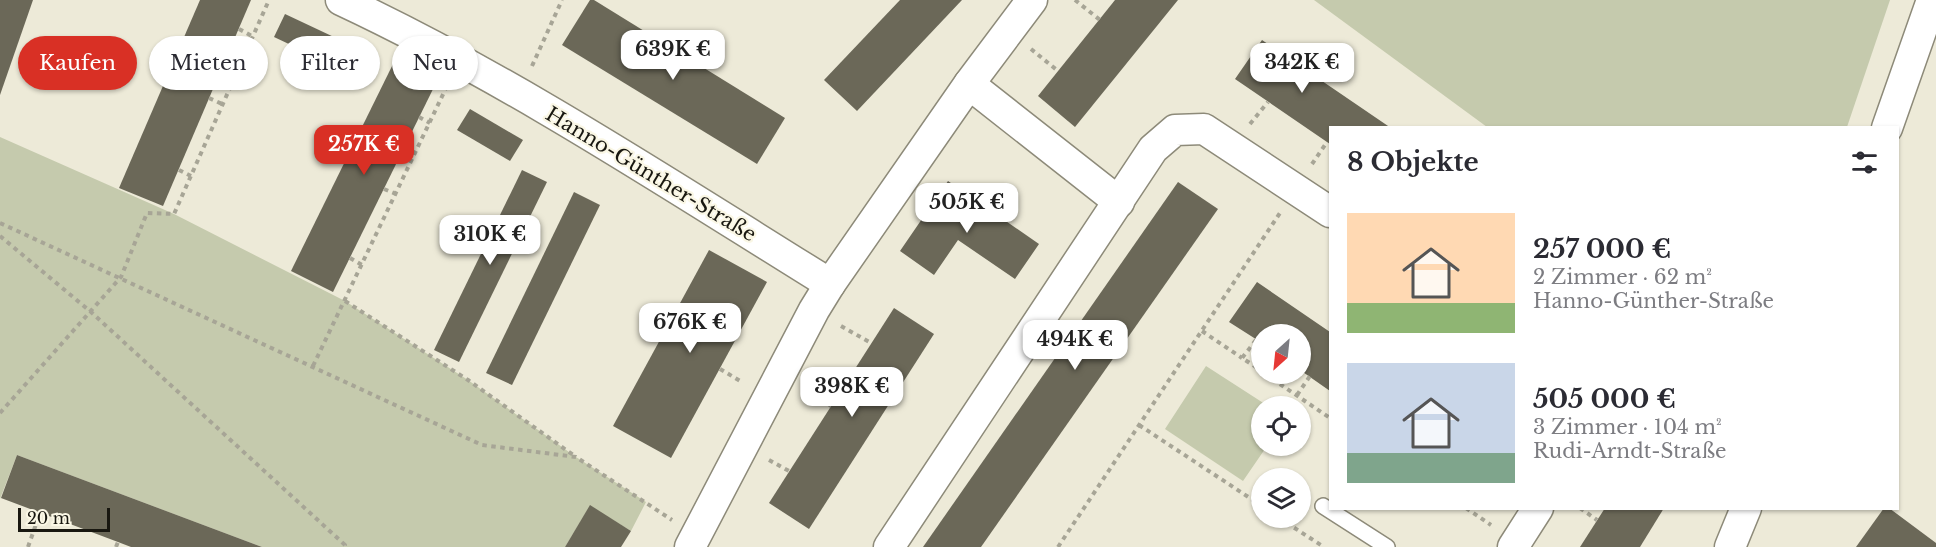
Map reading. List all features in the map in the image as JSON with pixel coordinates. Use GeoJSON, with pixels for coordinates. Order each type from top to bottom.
{"type":"FeatureCollection","features":[{"type":"Feature","properties":{"kind":"street","name":"Hanno-Günther-Straße"},"geometry":{"type":"LineString","coordinates":[[341,0],[412,36]]}},
{"type":"Feature","properties":{"kind":"street"},"geometry":{"type":"LineString","coordinates":[[693,541],[814,310],[969,84],[1032,0]]}},
{"type":"Feature","properties":{"kind":"street"},"geometry":{"type":"LineString","coordinates":[[1888,126],[1932,0]]}},
{"type":"Feature","properties":{"kind":"street","name":"Hanno-Günther-Straße"},"geometry":{"type":"LineString","coordinates":[[478,71],[589,134],[830,285]]}},
{"type":"Feature","properties":{"kind":"street"},"geometry":{"type":"LineString","coordinates":[[969,84],[1119,202]]}},
{"type":"Feature","properties":{"kind":"street"},"geometry":{"type":"LineString","coordinates":[[889,547],[1153,148],[1175,130],[1204,129],[1329,211]]}},
{"type":"Feature","properties":{"kind":"street"},"geometry":{"type":"LineString","coordinates":[[1513,547],[1537,510]]}},
{"type":"Feature","properties":{"kind":"street"},"geometry":{"type":"LineString","coordinates":[[1738,544],[1746,510]]}},
{"type":"Feature","properties":{"kind":"lane"},"geometry":{"type":"LineString","coordinates":[[1323,506],[1329,510]]}},
{"type":"Feature","properties":{"kind":"lane"},"geometry":{"type":"LineString","coordinates":[[1329,510],[1387,547]]}},
{"type":"Feature","properties":{"kind":"path"},"geometry":{"type":"LineString","coordinates":[[239,29],[252,36],[268,0]]}},
{"type":"Feature","properties":{"kind":"path"},"geometry":{"type":"LineString","coordinates":[[519,94],[562,0]]}},
{"type":"Feature","properties":{"kind":"path"},"geometry":{"type":"LineString","coordinates":[[1075,0],[1100,20]]}},
{"type":"Feature","properties":{"kind":"path"},"geometry":{"type":"LineString","coordinates":[[0,413],[121,277],[147,213],[174,214],[228,90]]}},
{"type":"Feature","properties":{"kind":"path"},"geometry":{"type":"LineString","coordinates":[[313,366],[445,90]]}},
{"type":"Feature","properties":{"kind":"path"},"geometry":{"type":"LineString","coordinates":[[209,98],[222,104]]}},
{"type":"Feature","properties":{"kind":"path"},"geometry":{"type":"LineString","coordinates":[[419,117],[430,123]]}},
{"type":"Feature","properties":{"kind":"path"},"geometry":{"type":"LineString","coordinates":[[1058,547],[1327,142]]}},
{"type":"Feature","properties":{"kind":"path"},"geometry":{"type":"LineString","coordinates":[[178,171],[190,176]]}},
{"type":"Feature","properties":{"kind":"path"},"geometry":{"type":"LineString","coordinates":[[384,189],[396,194]]}},
{"type":"Feature","properties":{"kind":"path"},"geometry":{"type":"LineString","coordinates":[[0,223],[482,445],[576,458]]}},
{"type":"Feature","properties":{"kind":"path"},"geometry":{"type":"LineString","coordinates":[[0,236],[91,312],[345,545],[344,547]]}},
{"type":"Feature","properties":{"kind":"path"},"geometry":{"type":"LineString","coordinates":[[350,258],[362,265]]}},
{"type":"Feature","properties":{"kind":"path"},"geometry":{"type":"LineString","coordinates":[[345,301],[468,380],[693,541]]}},
{"type":"Feature","properties":{"kind":"path"},"geometry":{"type":"LineString","coordinates":[[814,310],[871,344]]}},
{"type":"Feature","properties":{"kind":"path"},"geometry":{"type":"LineString","coordinates":[[1202,331],[1251,364]]}},
{"type":"Feature","properties":{"kind":"path"},"geometry":{"type":"LineString","coordinates":[[1242,358],[1251,346]]}},
{"type":"Feature","properties":{"kind":"path"},"geometry":{"type":"LineString","coordinates":[[1281,384],[1329,417]]}},
{"type":"Feature","properties":{"kind":"path"},"geometry":{"type":"LineString","coordinates":[[1297,395],[1305,384]]}},
{"type":"Feature","properties":{"kind":"path"},"geometry":{"type":"LineString","coordinates":[[1139,425],[1251,499]]}},
{"type":"Feature","properties":{"kind":"path"},"geometry":{"type":"LineString","coordinates":[[1583,510],[1597,520]]}},
{"type":"Feature","properties":{"kind":"path"},"geometry":{"type":"LineString","coordinates":[[28,547],[40,513]]}},
{"type":"Feature","properties":{"kind":"path"},"geometry":{"type":"LineString","coordinates":[[1295,528],[1324,547]]}},
{"type":"Feature","properties":{"kind":"green space"},"geometry":{"type":"Polygon","coordinates":[[[1314,0],[1890,0],[1847,126],[1486,126],[1314,0]]]}},
{"type":"Feature","properties":{"kind":"green space"},"geometry":{"type":"Polygon","coordinates":[[[0,137],[174,214],[345,301],[468,380],[576,457],[646,502],[631,531],[590,506],[565,547],[262,547],[17,455],[0,499],[0,137]]]}},
{"type":"Feature","properties":{"kind":"green space"},"geometry":{"type":"Polygon","coordinates":[[[1206,366],[1252,396],[1251,456],[1260,456],[1243,481],[1165,429],[1206,366]]]}},
{"type":"Feature","properties":{"kind":"building"},"geometry":{"type":"Polygon","coordinates":[[[0,0],[33,0],[20,36],[18,36],[18,43],[0,95],[0,0]]]}},
{"type":"Feature","properties":{"kind":"building"},"geometry":{"type":"Polygon","coordinates":[[[200,0],[251,0],[236,36],[184,36],[200,0]]]}},
{"type":"Feature","properties":{"kind":"building"},"geometry":{"type":"Polygon","coordinates":[[[590,0],[594,0],[785,118],[757,164],[562,45],[590,0]]]}},
{"type":"Feature","properties":{"kind":"building"},"geometry":{"type":"Polygon","coordinates":[[[900,0],[962,0],[857,111],[824,80],[900,0]]]}},
{"type":"Feature","properties":{"kind":"building"},"geometry":{"type":"Polygon","coordinates":[[[1115,0],[1178,0],[1075,127],[1038,96],[1115,0]]]}},
{"type":"Feature","properties":{"kind":"building"},"geometry":{"type":"Polygon","coordinates":[[[285,14],[332,36],[280,36],[280,40],[274,37],[285,14]]]}},
{"type":"Feature","properties":{"kind":"building"},"geometry":{"type":"Polygon","coordinates":[[[1262,40],[1388,126],[1329,126],[1329,143],[1235,79],[1262,40]]]}},
{"type":"Feature","properties":{"kind":"building"},"geometry":{"type":"Polygon","coordinates":[[[392,66],[392,90],[433,90],[333,292],[291,271],[392,66]]]}},
{"type":"Feature","properties":{"kind":"building"},"geometry":{"type":"Polygon","coordinates":[[[161,90],[213,90],[163,206],[119,188],[161,90]]]}},
{"type":"Feature","properties":{"kind":"building"},"geometry":{"type":"Polygon","coordinates":[[[470,109],[523,140],[510,161],[457,130],[470,109]]]}},
{"type":"Feature","properties":{"kind":"building"},"geometry":{"type":"Polygon","coordinates":[[[522,170],[547,182],[459,362],[434,350],[522,170]]]}},
{"type":"Feature","properties":{"kind":"building"},"geometry":{"type":"Polygon","coordinates":[[[948,181],[1039,244],[1015,279],[958,240],[934,275],[900,251],[948,181]]]}},
{"type":"Feature","properties":{"kind":"building"},"geometry":{"type":"Polygon","coordinates":[[[1178,182],[1218,209],[981,547],[923,547],[1178,182]]]}},
{"type":"Feature","properties":{"kind":"building"},"geometry":{"type":"Polygon","coordinates":[[[574,192],[600,205],[512,385],[486,373],[574,192]]]}},
{"type":"Feature","properties":{"kind":"building"},"geometry":{"type":"Polygon","coordinates":[[[709,250],[767,282],[671,458],[613,426],[709,250]]]}},
{"type":"Feature","properties":{"kind":"building"},"geometry":{"type":"Polygon","coordinates":[[[1257,282],[1329,331],[1329,390],[1311,378],[1311,324],[1251,324],[1251,336],[1229,322],[1257,282]]]}},
{"type":"Feature","properties":{"kind":"building"},"geometry":{"type":"Polygon","coordinates":[[[894,308],[934,334],[809,529],[769,503],[894,308]]]}},
{"type":"Feature","properties":{"kind":"building"},"geometry":{"type":"Polygon","coordinates":[[[17,455],[262,547],[131,547],[1,498],[17,455]]]}},
{"type":"Feature","properties":{"kind":"building"},"geometry":{"type":"Polygon","coordinates":[[[590,505],[631,531],[621,547],[565,547],[590,505]]]}},
{"type":"Feature","properties":{"kind":"building"},"geometry":{"type":"Polygon","coordinates":[[[1604,510],[1663,510],[1640,547],[1580,547],[1604,510]]]}},
{"type":"Feature","properties":{"kind":"building"},"geometry":{"type":"Polygon","coordinates":[[[1883,510],[1892,510],[1936,543],[1936,547],[1856,547],[1883,510]]]}}]}
